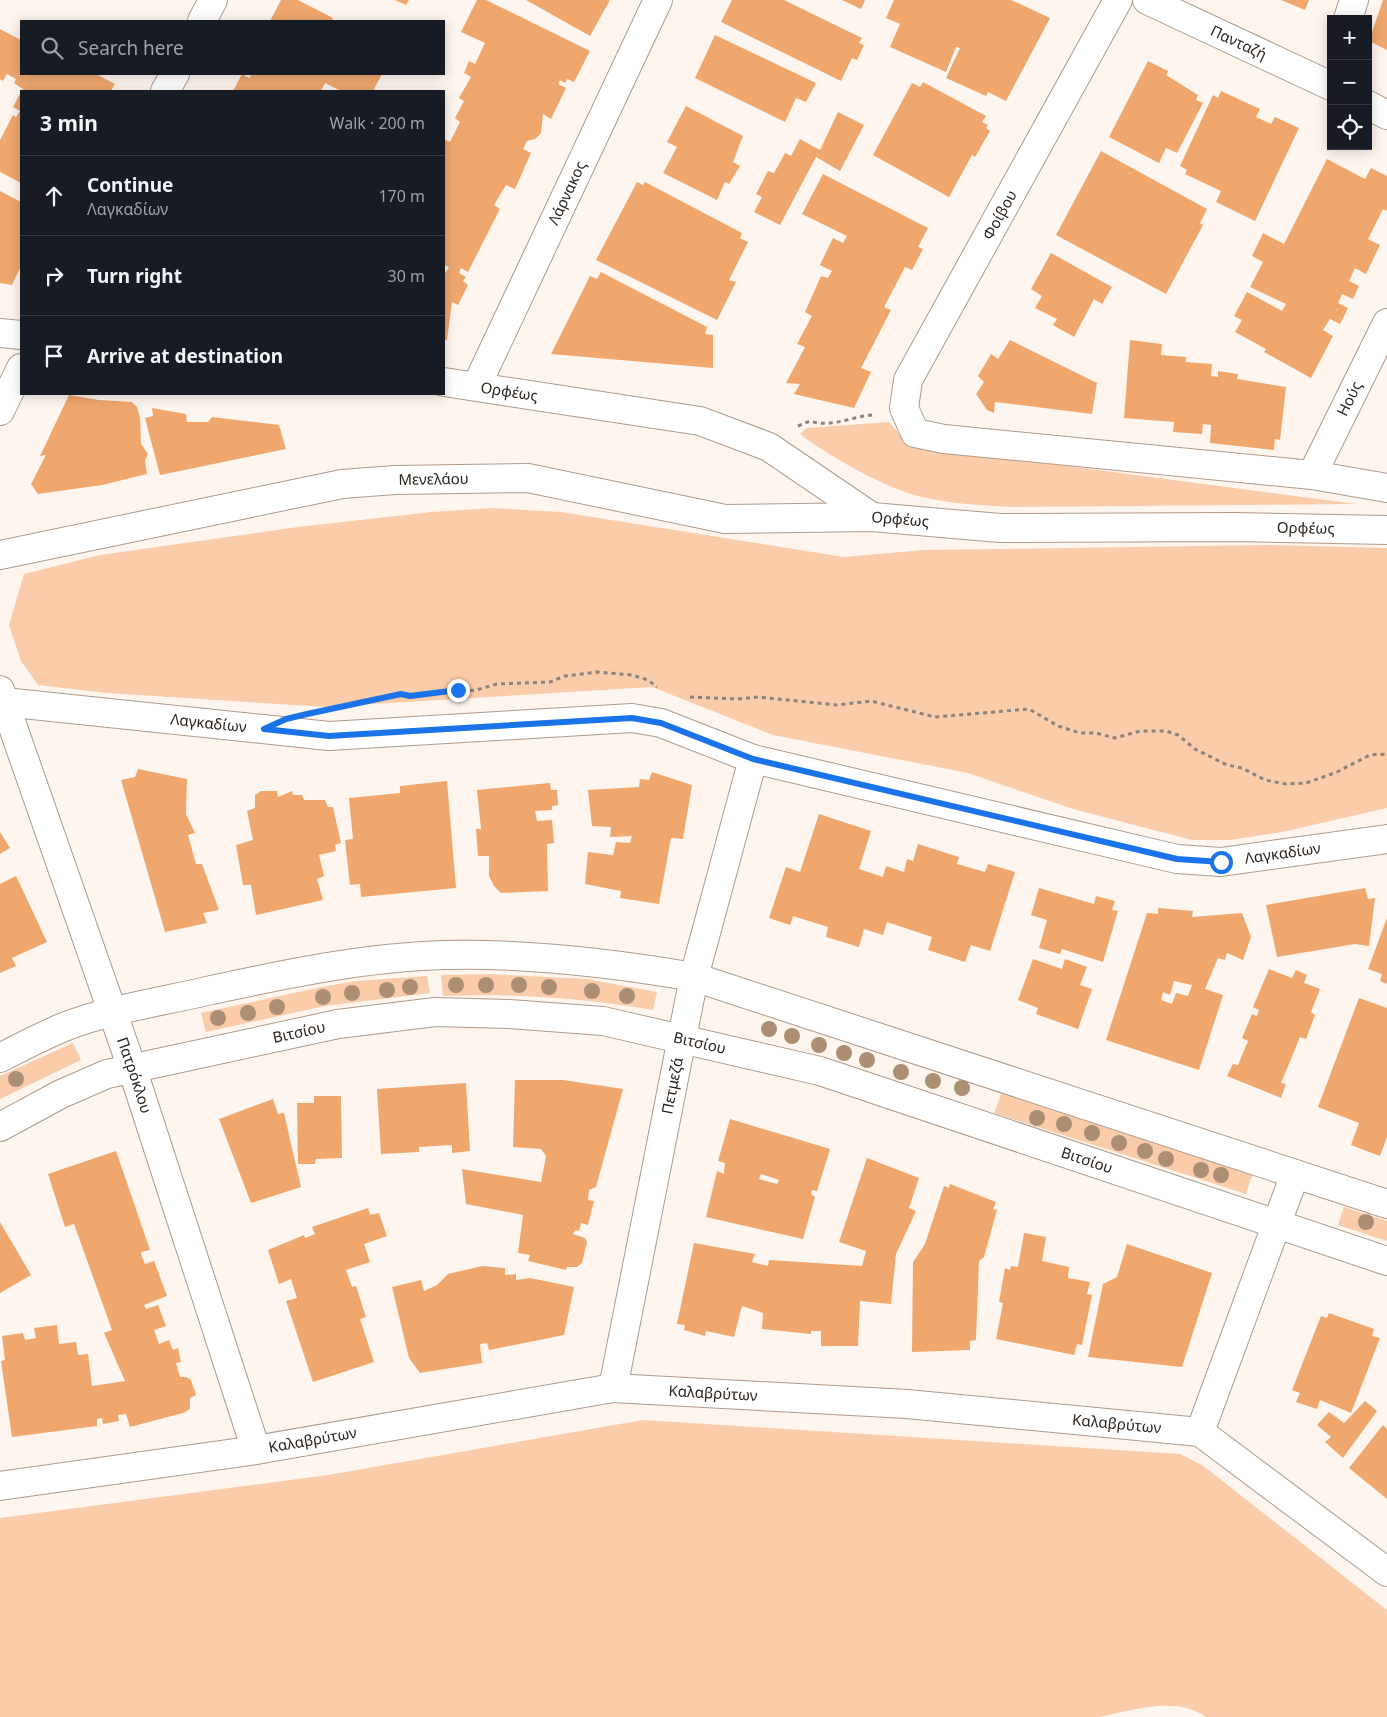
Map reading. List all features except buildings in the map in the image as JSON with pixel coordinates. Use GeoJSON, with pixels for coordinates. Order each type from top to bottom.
{"type":"FeatureCollection","features":[{"type":"Feature","properties":{"kind":"street"},"geometry":{"type":"LineString","coordinates":[[203,20],[213,0]]}},
{"type":"Feature","properties":{"kind":"street","name":"Λάρνακος"},"geometry":{"type":"LineString","coordinates":[[478,385],[658,0]]}},
{"type":"Feature","properties":{"kind":"street","name":"Φοίβου"},"geometry":{"type":"LineString","coordinates":[[904,408],[908,380],[1118,0]]}},
{"type":"Feature","properties":{"kind":"street","name":"Πανταζή"},"geometry":{"type":"LineString","coordinates":[[1147,0],[1327,79]]}},
{"type":"Feature","properties":{"kind":"street"},"geometry":{"type":"LineString","coordinates":[[1349,15],[1354,0]]}},
{"type":"Feature","properties":{"kind":"street"},"geometry":{"type":"LineString","coordinates":[[166,90],[174,75]]}},
{"type":"Feature","properties":{"kind":"street"},"geometry":{"type":"LineString","coordinates":[[1372,107],[1387,114]]}},
{"type":"Feature","properties":{"kind":"street","name":"Ηούς"},"geometry":{"type":"LineString","coordinates":[[1312,475],[1387,323]]}},
{"type":"Feature","properties":{"kind":"street"},"geometry":{"type":"LineString","coordinates":[[0,333],[20,335]]}},
{"type":"Feature","properties":{"kind":"street"},"geometry":{"type":"LineString","coordinates":[[0,410],[20,370]]}},
{"type":"Feature","properties":{"kind":"street","name":"Ορφέως"},"geometry":{"type":"LineString","coordinates":[[445,382],[478,385],[700,421],[769,447],[872,518],[1000,528],[1234,527],[1387,530]]}},
{"type":"Feature","properties":{"kind":"street"},"geometry":{"type":"LineString","coordinates":[[904,408],[915,433],[944,439],[1312,475],[1387,488]]}},
{"type":"Feature","properties":{"kind":"street","name":"Μενελάου"},"geometry":{"type":"LineString","coordinates":[[0,555],[342,484],[394,480],[528,478],[725,519],[872,518]]}},
{"type":"Feature","properties":{"kind":"street","name":"Λαγκαδίων"},"geometry":{"type":"LineString","coordinates":[[1,699],[329,736],[632,718],[661,723],[753,759],[1177,859],[1221,862],[1387,838]]}},
{"type":"Feature","properties":{"kind":"street","name":"Πατρόκλου"},"geometry":{"type":"LineString","coordinates":[[1,699],[113,1012],[256,1450]]}},
{"type":"Feature","properties":{"kind":"street","name":"Πετμεζά"},"geometry":{"type":"LineString","coordinates":[[613,1388],[694,977],[753,759]]}},
{"type":"Feature","properties":{"kind":"street"},"geometry":{"type":"LineString","coordinates":[[0,1058],[66,1026],[113,1012],[235,985],[357,963],[444,955],[524,956],[615,964],[694,977],[1387,1204]]}},
{"type":"Feature","properties":{"kind":"street","name":"Βιτσίου"},"geometry":{"type":"LineString","coordinates":[[0,1128],[61,1094],[107,1074],[338,1024],[434,1012],[509,1014],[603,1020],[820,1071],[1387,1261]]}},
{"type":"Feature","properties":{"kind":"street"},"geometry":{"type":"LineString","coordinates":[[1295,1174],[1200,1432],[1387,1572]]}},
{"type":"Feature","properties":{"kind":"street","name":"Καλαβρύτων"},"geometry":{"type":"LineString","coordinates":[[0,1486],[256,1450],[613,1388],[908,1404],[1200,1432]]}},
{"type":"Feature","properties":{"kind":"path"},"geometry":{"type":"LineString","coordinates":[[769,447],[804,422],[830,424],[851,418],[884,414],[904,408]]}},
{"type":"Feature","properties":{"kind":"path"},"geometry":{"type":"LineString","coordinates":[[420,694],[476,690],[497,684],[550,682],[565,676],[597,672],[626,674],[648,680],[660,693]]}},
{"type":"Feature","properties":{"kind":"path"},"geometry":{"type":"LineString","coordinates":[[684,699],[697,697],[737,699],[758,697],[837,705],[871,701],[935,717],[1029,709],[1058,726],[1080,733],[1096,733],[1115,738],[1140,731],[1166,731],[1178,735],[1195,748],[1227,765],[1242,768],[1265,780],[1286,784],[1306,783],[1337,772],[1370,755],[1387,754]]}},
{"type":"Feature","properties":{"kind":"shaded area"},"geometry":{"type":"Polygon","coordinates":[[[889,422],[904,439],[931,448],[1356,504],[1010,507],[955,503],[922,497],[892,487],[842,461],[800,434],[807,428],[889,422]]]}},
{"type":"Feature","properties":{"kind":"shaded area"},"geometry":{"type":"Polygon","coordinates":[[[493,508],[561,512],[844,557],[924,550],[1269,545],[1387,548],[1387,808],[1282,832],[1230,840],[1192,840],[1073,809],[968,773],[773,735],[652,687],[325,707],[106,693],[38,685],[21,661],[9,625],[24,574],[100,555],[298,527],[432,512],[493,508]]]}},
{"type":"Feature","properties":{"kind":"shaded area"},"geometry":{"type":"Polygon","coordinates":[[[489,974],[587,979],[657,992],[653,1010],[601,1002],[548,997],[496,995],[443,996],[441,975],[489,974]]]}},
{"type":"Feature","properties":{"kind":"shaded area"},"geometry":{"type":"Polygon","coordinates":[[[427,976],[430,993],[325,1006],[206,1032],[201,1013],[356,981],[427,976]]]}},
{"type":"Feature","properties":{"kind":"shaded area"},"geometry":{"type":"Polygon","coordinates":[[[73,1043],[81,1060],[0,1099],[0,1076],[73,1043]]]}},
{"type":"Feature","properties":{"kind":"shaded area"},"geometry":{"type":"Polygon","coordinates":[[[1002,1092],[1252,1175],[1246,1194],[994,1113],[1002,1092]]]}},
{"type":"Feature","properties":{"kind":"shaded area"},"geometry":{"type":"Polygon","coordinates":[[[1344,1207],[1387,1221],[1387,1241],[1338,1225],[1344,1207]]]}},
{"type":"Feature","properties":{"kind":"shaded area"},"geometry":{"type":"Polygon","coordinates":[[[643,1420],[1180,1454],[1202,1465],[1387,1610],[1387,1717],[1206,1717],[1194,1710],[1181,1707],[1153,1706],[1098,1717],[0,1717],[0,1518],[328,1475],[643,1420]]]}},
{"type":"Feature","properties":{"kind":"route"},"geometry":{"type":"LineString","coordinates":[[458,690],[410,696],[401,694],[335,707],[321,712],[286,719],[264,729],[329,736],[632,718],[661,723],[753,759],[1177,859],[1221,862]]}}]}
